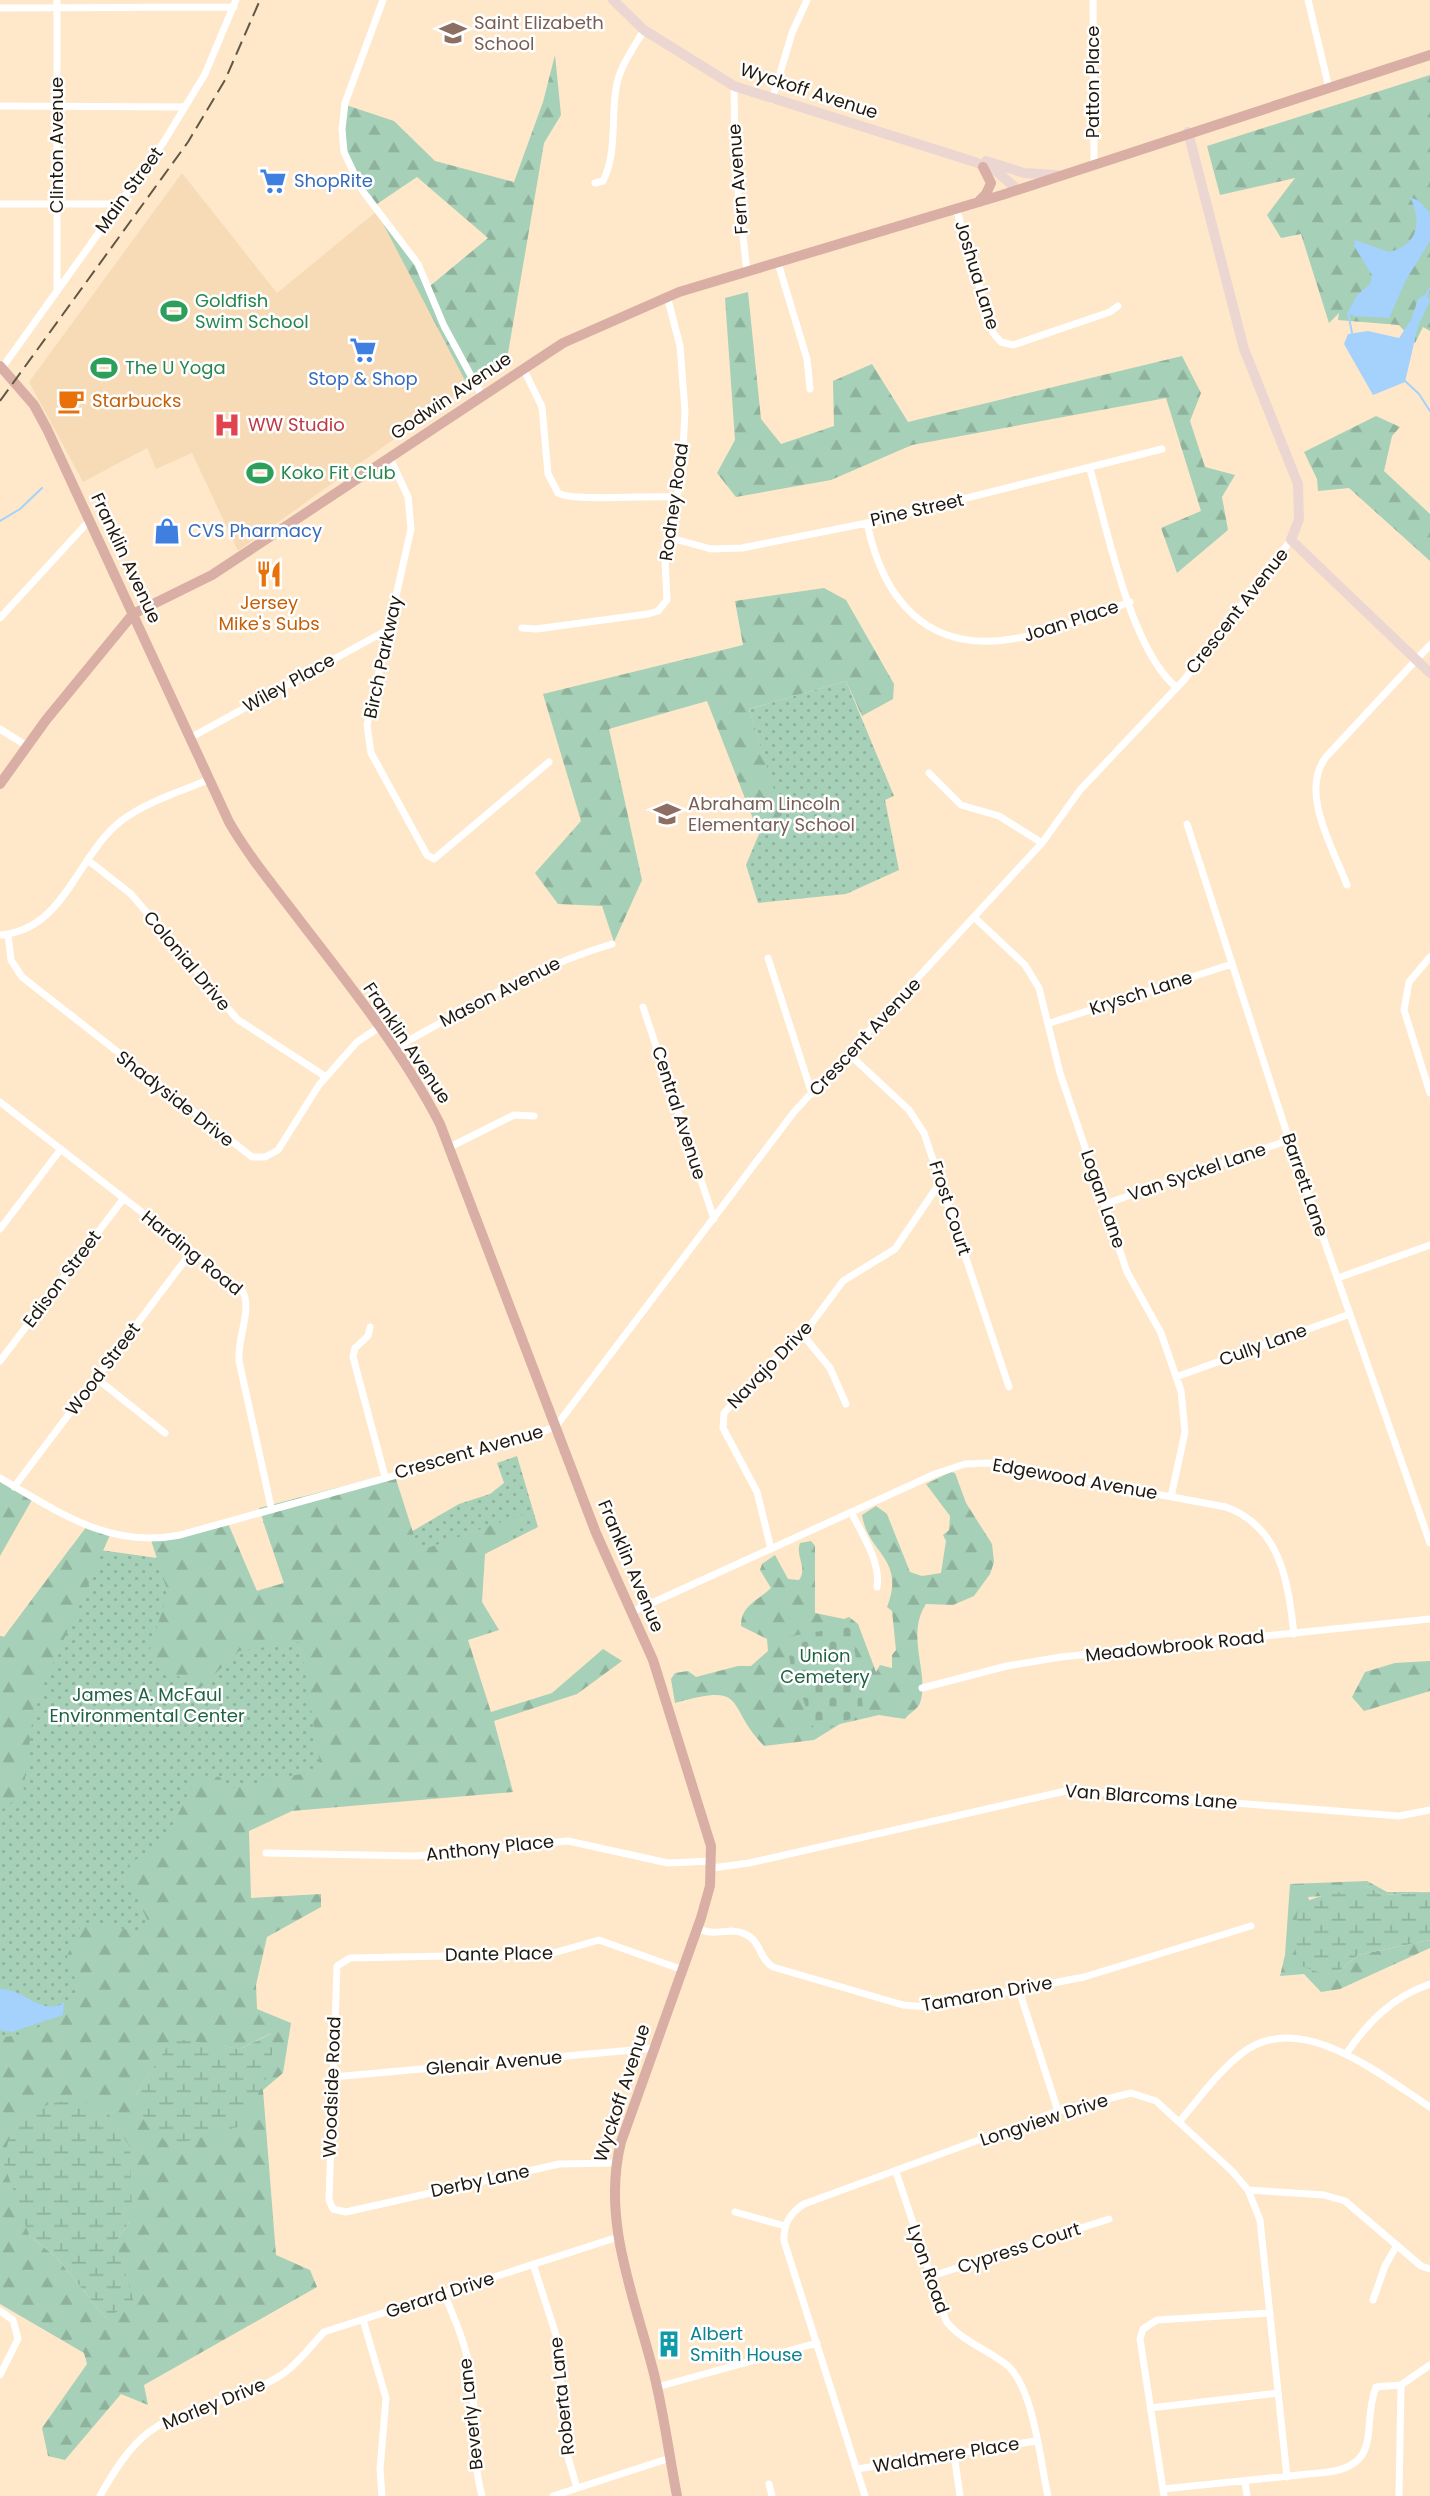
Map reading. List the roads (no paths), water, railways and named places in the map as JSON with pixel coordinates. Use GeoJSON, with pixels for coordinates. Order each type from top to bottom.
{"type":"FeatureCollection","features":[{"type":"Feature","properties":{"kind":"main road","name":"Wyckoff Avenue"},"geometry":{"type":"LineString","coordinates":[[1017,189],[1430,55]]}},
{"type":"Feature","properties":{"kind":"main road"},"geometry":{"type":"LineString","coordinates":[[977,202],[990,188],[989,174],[979,164]]}},
{"type":"Feature","properties":{"kind":"main road","name":"Godwin Avenue"},"geometry":{"type":"LineString","coordinates":[[0,785],[27,746],[133,614],[212,575],[523,368],[585,332],[667,296],[1017,189]]}},
{"type":"Feature","properties":{"kind":"main road","name":"Franklin Avenue"},"geometry":{"type":"LineString","coordinates":[[1,367],[40,416],[229,822],[253,862],[393,1049],[430,1104],[450,1147],[596,1533],[632,1612],[663,1690],[708,1831],[712,1864],[703,1910]]}},
{"type":"Feature","properties":{"kind":"main road","name":"Wyckoff Avenue"},"geometry":{"type":"LineString","coordinates":[[677,2496],[657,2387],[618,2236],[612,2200],[615,2163],[703,1910]]}},
{"type":"Feature","properties":{"kind":"street"},"geometry":{"type":"LineString","coordinates":[[383,0],[345,103],[342,128],[344,152],[362,191],[418,264],[444,326],[482,396]]}},
{"type":"Feature","properties":{"kind":"street","name":"Wyckoff Avenue"},"geometry":{"type":"LineString","coordinates":[[613,0],[644,30],[734,86],[979,164],[996,171],[1017,189]]}},
{"type":"Feature","properties":{"kind":"street"},"geometry":{"type":"LineString","coordinates":[[772,100],[788,44],[807,0]]}},
{"type":"Feature","properties":{"kind":"street","name":"Patton Place"},"geometry":{"type":"LineString","coordinates":[[1093,0],[1094,164]]}},
{"type":"Feature","properties":{"kind":"street"},"geometry":{"type":"LineString","coordinates":[[1308,0],[1329,88]]}},
{"type":"Feature","properties":{"kind":"street"},"geometry":{"type":"LineString","coordinates":[[0,8],[57,4],[235,3]]}},
{"type":"Feature","properties":{"kind":"street","name":"Main Street"},"geometry":{"type":"LineString","coordinates":[[1,367],[163,143],[209,65],[235,3]]}},
{"type":"Feature","properties":{"kind":"street","name":"Clinton Avenue"},"geometry":{"type":"LineString","coordinates":[[57,4],[57,290]]}},
{"type":"Feature","properties":{"kind":"street"},"geometry":{"type":"LineString","coordinates":[[595,183],[603,181],[610,168],[616,87],[621,72],[644,30]]}},
{"type":"Feature","properties":{"kind":"street","name":"Fern Avenue"},"geometry":{"type":"LineString","coordinates":[[734,86],[735,164],[747,272]]}},
{"type":"Feature","properties":{"kind":"street"},"geometry":{"type":"LineString","coordinates":[[0,106],[184,107]]}},
{"type":"Feature","properties":{"kind":"street","name":"Crescent Avenue"},"geometry":{"type":"LineString","coordinates":[[0,1478],[90,1528],[136,1538],[180,1535],[271,1507],[523,1440],[556,1426],[775,1136],[1042,843],[1080,790],[1176,687],[1291,540],[1300,507],[1298,484],[1244,349],[1188,132]]}},
{"type":"Feature","properties":{"kind":"street","name":"Wyckoff Avenue"},"geometry":{"type":"LineString","coordinates":[[979,164],[984,161],[1024,173],[1060,175]]}},
{"type":"Feature","properties":{"kind":"street"},"geometry":{"type":"LineString","coordinates":[[0,204],[118,204]]}},
{"type":"Feature","properties":{"kind":"street","name":"Joshua Lane"},"geometry":{"type":"LineString","coordinates":[[956,208],[993,334],[1001,342],[1013,345],[1110,312],[1118,306]]}},
{"type":"Feature","properties":{"kind":"street"},"geometry":{"type":"LineString","coordinates":[[778,263],[807,359],[810,389]]}},
{"type":"Feature","properties":{"kind":"street","name":"Rodney Road"},"geometry":{"type":"LineString","coordinates":[[522,628],[536,629],[658,611],[667,600],[665,560],[684,451],[684,386],[680,346],[667,296]]}},
{"type":"Feature","properties":{"kind":"street"},"geometry":{"type":"LineString","coordinates":[[523,368],[542,407],[548,474],[558,493],[571,499],[641,495],[677,497]]}},
{"type":"Feature","properties":{"kind":"street","name":"Pine Street"},"geometry":{"type":"LineString","coordinates":[[670,538],[696,547],[727,549],[867,523],[1162,449]]}},
{"type":"Feature","properties":{"kind":"street","name":"Birch Parkway"},"geometry":{"type":"LineString","coordinates":[[390,458],[407,492],[411,518],[368,725],[368,744],[430,858],[438,858],[550,762]]}},
{"type":"Feature","properties":{"kind":"street"},"geometry":{"type":"LineString","coordinates":[[1090,469],[1130,602],[1153,662],[1176,687]]}},
{"type":"Feature","properties":{"kind":"street"},"geometry":{"type":"LineString","coordinates":[[0,618],[89,521]]}},
{"type":"Feature","properties":{"kind":"street","name":"Joan Place"},"geometry":{"type":"LineString","coordinates":[[867,523],[877,565],[892,592],[911,613],[950,635],[978,641],[1011,640],[1130,602]]}},
{"type":"Feature","properties":{"kind":"street"},"geometry":{"type":"LineString","coordinates":[[1291,540],[1430,673]]}},
{"type":"Feature","properties":{"kind":"street","name":"Wiley Place"},"geometry":{"type":"LineString","coordinates":[[190,738],[389,629]]}},
{"type":"Feature","properties":{"kind":"street"},"geometry":{"type":"LineString","coordinates":[[1346,885],[1315,800],[1316,774],[1326,757],[1430,645]]}},
{"type":"Feature","properties":{"kind":"street"},"geometry":{"type":"LineString","coordinates":[[0,729],[27,746]]}},
{"type":"Feature","properties":{"kind":"street"},"geometry":{"type":"LineString","coordinates":[[929,773],[961,805],[999,816],[1042,843]]}},
{"type":"Feature","properties":{"kind":"street"},"geometry":{"type":"LineString","coordinates":[[4,935],[30,927],[48,914],[121,821],[143,807],[208,780]]}},
{"type":"Feature","properties":{"kind":"street","name":"Barrett Lane"},"geometry":{"type":"LineString","coordinates":[[1186,824],[1289,1140],[1430,1543]]}},
{"type":"Feature","properties":{"kind":"street","name":"Colonial Drive"},"geometry":{"type":"LineString","coordinates":[[89,861],[131,894],[237,1019],[326,1077]]}},
{"type":"Feature","properties":{"kind":"street","name":"Logan Lane"},"geometry":{"type":"LineString","coordinates":[[975,918],[1033,976],[1050,1023],[1060,1073],[1127,1272],[1153,1317],[1176,1377],[1185,1417],[1171,1497]]}},
{"type":"Feature","properties":{"kind":"street","name":"Shadyside Drive"},"geometry":{"type":"LineString","coordinates":[[4,935],[11,960],[22,977],[245,1154],[265,1157],[278,1150],[304,1104],[326,1077],[357,1042],[378,1028]]}},
{"type":"Feature","properties":{"kind":"street","name":"Mason Avenue"},"geometry":{"type":"LineString","coordinates":[[393,1049],[542,968],[576,954],[612,944]]}},
{"type":"Feature","properties":{"kind":"street"},"geometry":{"type":"LineString","coordinates":[[1430,957],[1409,982],[1404,1010],[1430,1093]]}},
{"type":"Feature","properties":{"kind":"street"},"geometry":{"type":"LineString","coordinates":[[768,958],[812,1094]]}},
{"type":"Feature","properties":{"kind":"street","name":"Krysch Lane"},"geometry":{"type":"LineString","coordinates":[[1050,1023],[1231,964]]}},
{"type":"Feature","properties":{"kind":"street","name":"Central Avenue"},"geometry":{"type":"LineString","coordinates":[[643,1007],[714,1219]]}},
{"type":"Feature","properties":{"kind":"street","name":"Frost Court"},"geometry":{"type":"LineString","coordinates":[[849,1054],[917,1120],[941,1181],[1009,1387]]}},
{"type":"Feature","properties":{"kind":"street","name":"Harding Road"},"geometry":{"type":"LineString","coordinates":[[0,1102],[240,1288],[246,1296],[247,1309],[238,1338],[239,1362],[271,1507]]}},
{"type":"Feature","properties":{"kind":"street"},"geometry":{"type":"LineString","coordinates":[[450,1147],[514,1115],[534,1116]]}},
{"type":"Feature","properties":{"kind":"street","name":"Van Syckel Lane"},"geometry":{"type":"LineString","coordinates":[[1105,1204],[1289,1140]]}},
{"type":"Feature","properties":{"kind":"street"},"geometry":{"type":"LineString","coordinates":[[0,1229],[61,1149]]}},
{"type":"Feature","properties":{"kind":"street","name":"Navajo Drive"},"geometry":{"type":"LineString","coordinates":[[771,1549],[757,1492],[723,1428],[722,1418],[766,1367],[803,1335],[843,1281],[895,1249],[941,1181]]}},
{"type":"Feature","properties":{"kind":"street","name":"Edison Street"},"geometry":{"type":"LineString","coordinates":[[0,1361],[124,1198]]}},
{"type":"Feature","properties":{"kind":"street"},"geometry":{"type":"LineString","coordinates":[[1338,1278],[1430,1245]]}},
{"type":"Feature","properties":{"kind":"street","name":"Wood Street"},"geometry":{"type":"LineString","coordinates":[[14,1486],[192,1251]]}},
{"type":"Feature","properties":{"kind":"street","name":"Cully Lane"},"geometry":{"type":"LineString","coordinates":[[1176,1377],[1350,1314]]}},
{"type":"Feature","properties":{"kind":"street"},"geometry":{"type":"LineString","coordinates":[[370,1327],[368,1336],[355,1348],[353,1357],[384,1477]]}},
{"type":"Feature","properties":{"kind":"street"},"geometry":{"type":"LineString","coordinates":[[803,1335],[830,1368],[846,1404]]}},
{"type":"Feature","properties":{"kind":"street"},"geometry":{"type":"LineString","coordinates":[[96,1378],[165,1433]]}},
{"type":"Feature","properties":{"kind":"street","name":"Edgewood Avenue"},"geometry":{"type":"LineString","coordinates":[[632,1612],[952,1467],[976,1463],[1003,1465],[1237,1511],[1266,1534],[1283,1571],[1294,1634]]}},
{"type":"Feature","properties":{"kind":"street"},"geometry":{"type":"LineString","coordinates":[[851,1512],[871,1553],[878,1579],[877,1587]]}},
{"type":"Feature","properties":{"kind":"street","name":"Meadowbrook Road"},"geometry":{"type":"LineString","coordinates":[[922,1688],[1007,1666],[1061,1657],[1430,1619]]}},
{"type":"Feature","properties":{"kind":"street","name":"Van Blarcoms Lane"},"geometry":{"type":"LineString","coordinates":[[712,1864],[749,1863],[1070,1790],[1399,1816],[1430,1810]]}},
{"type":"Feature","properties":{"kind":"street","name":"Anthony Place"},"geometry":{"type":"LineString","coordinates":[[266,1853],[416,1856],[568,1841],[668,1863],[712,1864]]}},
{"type":"Feature","properties":{"kind":"street","name":"Tamaron Drive"},"geometry":{"type":"LineString","coordinates":[[697,1928],[710,1934],[744,1933],[755,1942],[764,1960],[773,1967],[904,2005],[928,2007],[1084,1977],[1251,1926]]}},
{"type":"Feature","properties":{"kind":"street","name":"Dante Place"},"geometry":{"type":"LineString","coordinates":[[350,1958],[550,1954],[599,1940],[682,1970]]}},
{"type":"Feature","properties":{"kind":"street","name":"Woodside Road"},"geometry":{"type":"LineString","coordinates":[[346,2212],[333,2208],[329,2200],[336,1971],[340,1962],[350,1958]]}},
{"type":"Feature","properties":{"kind":"street"},"geometry":{"type":"LineString","coordinates":[[1346,2054],[1379,2013],[1395,2000],[1430,1984]]}},
{"type":"Feature","properties":{"kind":"street"},"geometry":{"type":"LineString","coordinates":[[1019,1990],[1058,2111]]}},
{"type":"Feature","properties":{"kind":"street"},"geometry":{"type":"LineString","coordinates":[[1179,2122],[1234,2060],[1253,2046],[1276,2038],[1300,2038],[1346,2054],[1430,2107]]}},
{"type":"Feature","properties":{"kind":"street","name":"Glenair Avenue"},"geometry":{"type":"LineString","coordinates":[[332,2077],[655,2048]]}},
{"type":"Feature","properties":{"kind":"street","name":"Longview Drive"},"geometry":{"type":"LineString","coordinates":[[785,2226],[792,2213],[804,2204],[1058,2111],[1131,2094],[1156,2101],[1232,2171],[1248,2190],[1260,2220],[1287,2477]]}},
{"type":"Feature","properties":{"kind":"street","name":"Derby Lane"},"geometry":{"type":"LineString","coordinates":[[346,2212],[559,2164],[615,2163]]}},
{"type":"Feature","properties":{"kind":"street","name":"Lyon Road"},"geometry":{"type":"LineString","coordinates":[[896,2172],[940,2311],[953,2330],[1002,2362],[1016,2375],[1025,2393],[1048,2496]]}},
{"type":"Feature","properties":{"kind":"street"},"geometry":{"type":"LineString","coordinates":[[1248,2190],[1334,2197],[1354,2207],[1397,2245],[1430,2269]]}},
{"type":"Feature","properties":{"kind":"street"},"geometry":{"type":"LineString","coordinates":[[735,2212],[785,2226],[784,2241],[865,2496]]}},
{"type":"Feature","properties":{"kind":"street","name":"Cypress Court"},"geometry":{"type":"LineString","coordinates":[[929,2277],[1109,2219]]}},
{"type":"Feature","properties":{"kind":"street","name":"Gerard Drive"},"geometry":{"type":"LineString","coordinates":[[277,2378],[292,2367],[324,2332],[618,2236]]}},
{"type":"Feature","properties":{"kind":"street"},"geometry":{"type":"LineString","coordinates":[[1373,2300],[1385,2266],[1397,2245]]}},
{"type":"Feature","properties":{"kind":"street","name":"Roberta Lane"},"geometry":{"type":"LineString","coordinates":[[533,2264],[557,2337],[565,2447],[577,2488]]}},
{"type":"Feature","properties":{"kind":"street","name":"Beverly Lane"},"geometry":{"type":"LineString","coordinates":[[444,2293],[461,2334],[471,2374],[473,2448],[482,2496]]}},
{"type":"Feature","properties":{"kind":"street"},"geometry":{"type":"LineString","coordinates":[[0,2311],[13,2320],[17,2329],[17,2346],[0,2375]]}},
{"type":"Feature","properties":{"kind":"street"},"geometry":{"type":"LineString","coordinates":[[1269,2313],[1157,2320],[1146,2325],[1140,2339],[1163,2493],[1350,2467],[1366,2452],[1369,2443],[1370,2404],[1376,2387],[1401,2385],[1430,2365]]}},
{"type":"Feature","properties":{"kind":"street"},"geometry":{"type":"LineString","coordinates":[[363,2319],[386,2398],[380,2469],[382,2496]]}},
{"type":"Feature","properties":{"kind":"street"},"geometry":{"type":"LineString","coordinates":[[657,2387],[817,2343]]}},
{"type":"Feature","properties":{"kind":"street","name":"Morley Drive"},"geometry":{"type":"LineString","coordinates":[[100,2496],[131,2449],[150,2431],[174,2418],[237,2397],[277,2378]]}},
{"type":"Feature","properties":{"kind":"street"},"geometry":{"type":"LineString","coordinates":[[1399,2496],[1401,2385]]}},
{"type":"Feature","properties":{"kind":"street"},"geometry":{"type":"LineString","coordinates":[[1150,2408],[1278,2393]]}},
{"type":"Feature","properties":{"kind":"street","name":"Waldmere Place"},"geometry":{"type":"LineString","coordinates":[[857,2469],[1036,2441]]}},
{"type":"Feature","properties":{"kind":"street"},"geometry":{"type":"LineString","coordinates":[[954,2454],[960,2496]]}},
{"type":"Feature","properties":{"kind":"street"},"geometry":{"type":"LineString","coordinates":[[553,2496],[670,2458]]}},
{"type":"Feature","properties":{"kind":"street"},"geometry":{"type":"LineString","coordinates":[[1245,2481],[1247,2496]]}},
{"type":"Feature","properties":{"kind":"street"},"geometry":{"type":"LineString","coordinates":[[769,2484],[772,2496]]}},
{"type":"Feature","properties":{"kind":"water"},"geometry":{"type":"Polygon","coordinates":[[[1410,197],[1419,201],[1430,213],[1430,241],[1406,280],[1389,318],[1354,316],[1348,312],[1357,295],[1370,284],[1372,275],[1354,246],[1355,240],[1389,252],[1407,244],[1417,223],[1410,197]]]}},
{"type":"Feature","properties":{"kind":"water"},"geometry":{"type":"Polygon","coordinates":[[[1427,294],[1430,301],[1418,326],[1405,382],[1373,395],[1344,344],[1348,334],[1368,331],[1399,338],[1411,320],[1418,299],[1427,294]]]}},
{"type":"Feature","properties":{"kind":"water"},"geometry":{"type":"Polygon","coordinates":[[[0,1989],[9,1990],[47,2006],[64,2003],[63,2015],[12,2032],[0,2030],[0,1989]]]}},
{"type":"Feature","properties":{"kind":"waterway"},"geometry":{"type":"LineString","coordinates":[[1426,296],[1430,288]]}},
{"type":"Feature","properties":{"kind":"waterway"},"geometry":{"type":"LineString","coordinates":[[1348,312],[1352,333]]}},
{"type":"Feature","properties":{"kind":"waterway"},"geometry":{"type":"LineString","coordinates":[[1404,380],[1419,394],[1430,411]]}},
{"type":"Feature","properties":{"kind":"waterway"},"geometry":{"type":"LineString","coordinates":[[0,521],[20,509],[42,488]]}},
{"type":"Feature","properties":{"kind":"railway"},"geometry":{"type":"LineString","coordinates":[[0,401],[188,142],[225,80],[260,0]]}},
{"type":"Feature","properties":{"kind":"place","name":"Saint Elizabeth School"},"geometry":{"type":"Point","coordinates":[453,33]}},
{"type":"Feature","properties":{"kind":"place","name":"ShopRite"},"geometry":{"type":"Point","coordinates":[273,181]}},
{"type":"Feature","properties":{"kind":"place","name":"Goldfish Swim School"},"geometry":{"type":"Point","coordinates":[174,311]}},
{"type":"Feature","properties":{"kind":"place","name":"Stop & Shop"},"geometry":{"type":"Point","coordinates":[363,350]}},
{"type":"Feature","properties":{"kind":"place","name":"The U Yoga"},"geometry":{"type":"Point","coordinates":[104,368]}},
{"type":"Feature","properties":{"kind":"place","name":"Starbucks"},"geometry":{"type":"Point","coordinates":[71,401]}},
{"type":"Feature","properties":{"kind":"place","name":"WW Studio"},"geometry":{"type":"Point","coordinates":[227,425]}},
{"type":"Feature","properties":{"kind":"place","name":"Koko Fit Club"},"geometry":{"type":"Point","coordinates":[260,473]}},
{"type":"Feature","properties":{"kind":"place","name":"CVS Pharmacy"},"geometry":{"type":"Point","coordinates":[167,531]}},
{"type":"Feature","properties":{"kind":"place","name":"Jersey Mike's Subs"},"geometry":{"type":"Point","coordinates":[269,574]}},
{"type":"Feature","properties":{"kind":"place","name":"Abraham Lincoln Elementary School"},"geometry":{"type":"Point","coordinates":[667,814]}},
{"type":"Feature","properties":{"kind":"place","name":"Albert Smith House"},"geometry":{"type":"Point","coordinates":[669,2344]}},
{"type":"Feature","properties":{"kind":"park label","name":"Union Cemetery"},"geometry":{"type":"Point","coordinates":[825,1666]}},
{"type":"Feature","properties":{"kind":"park label","name":"James A. McFaul Environmental Center"},"geometry":{"type":"Point","coordinates":[147,1705]}}]}
